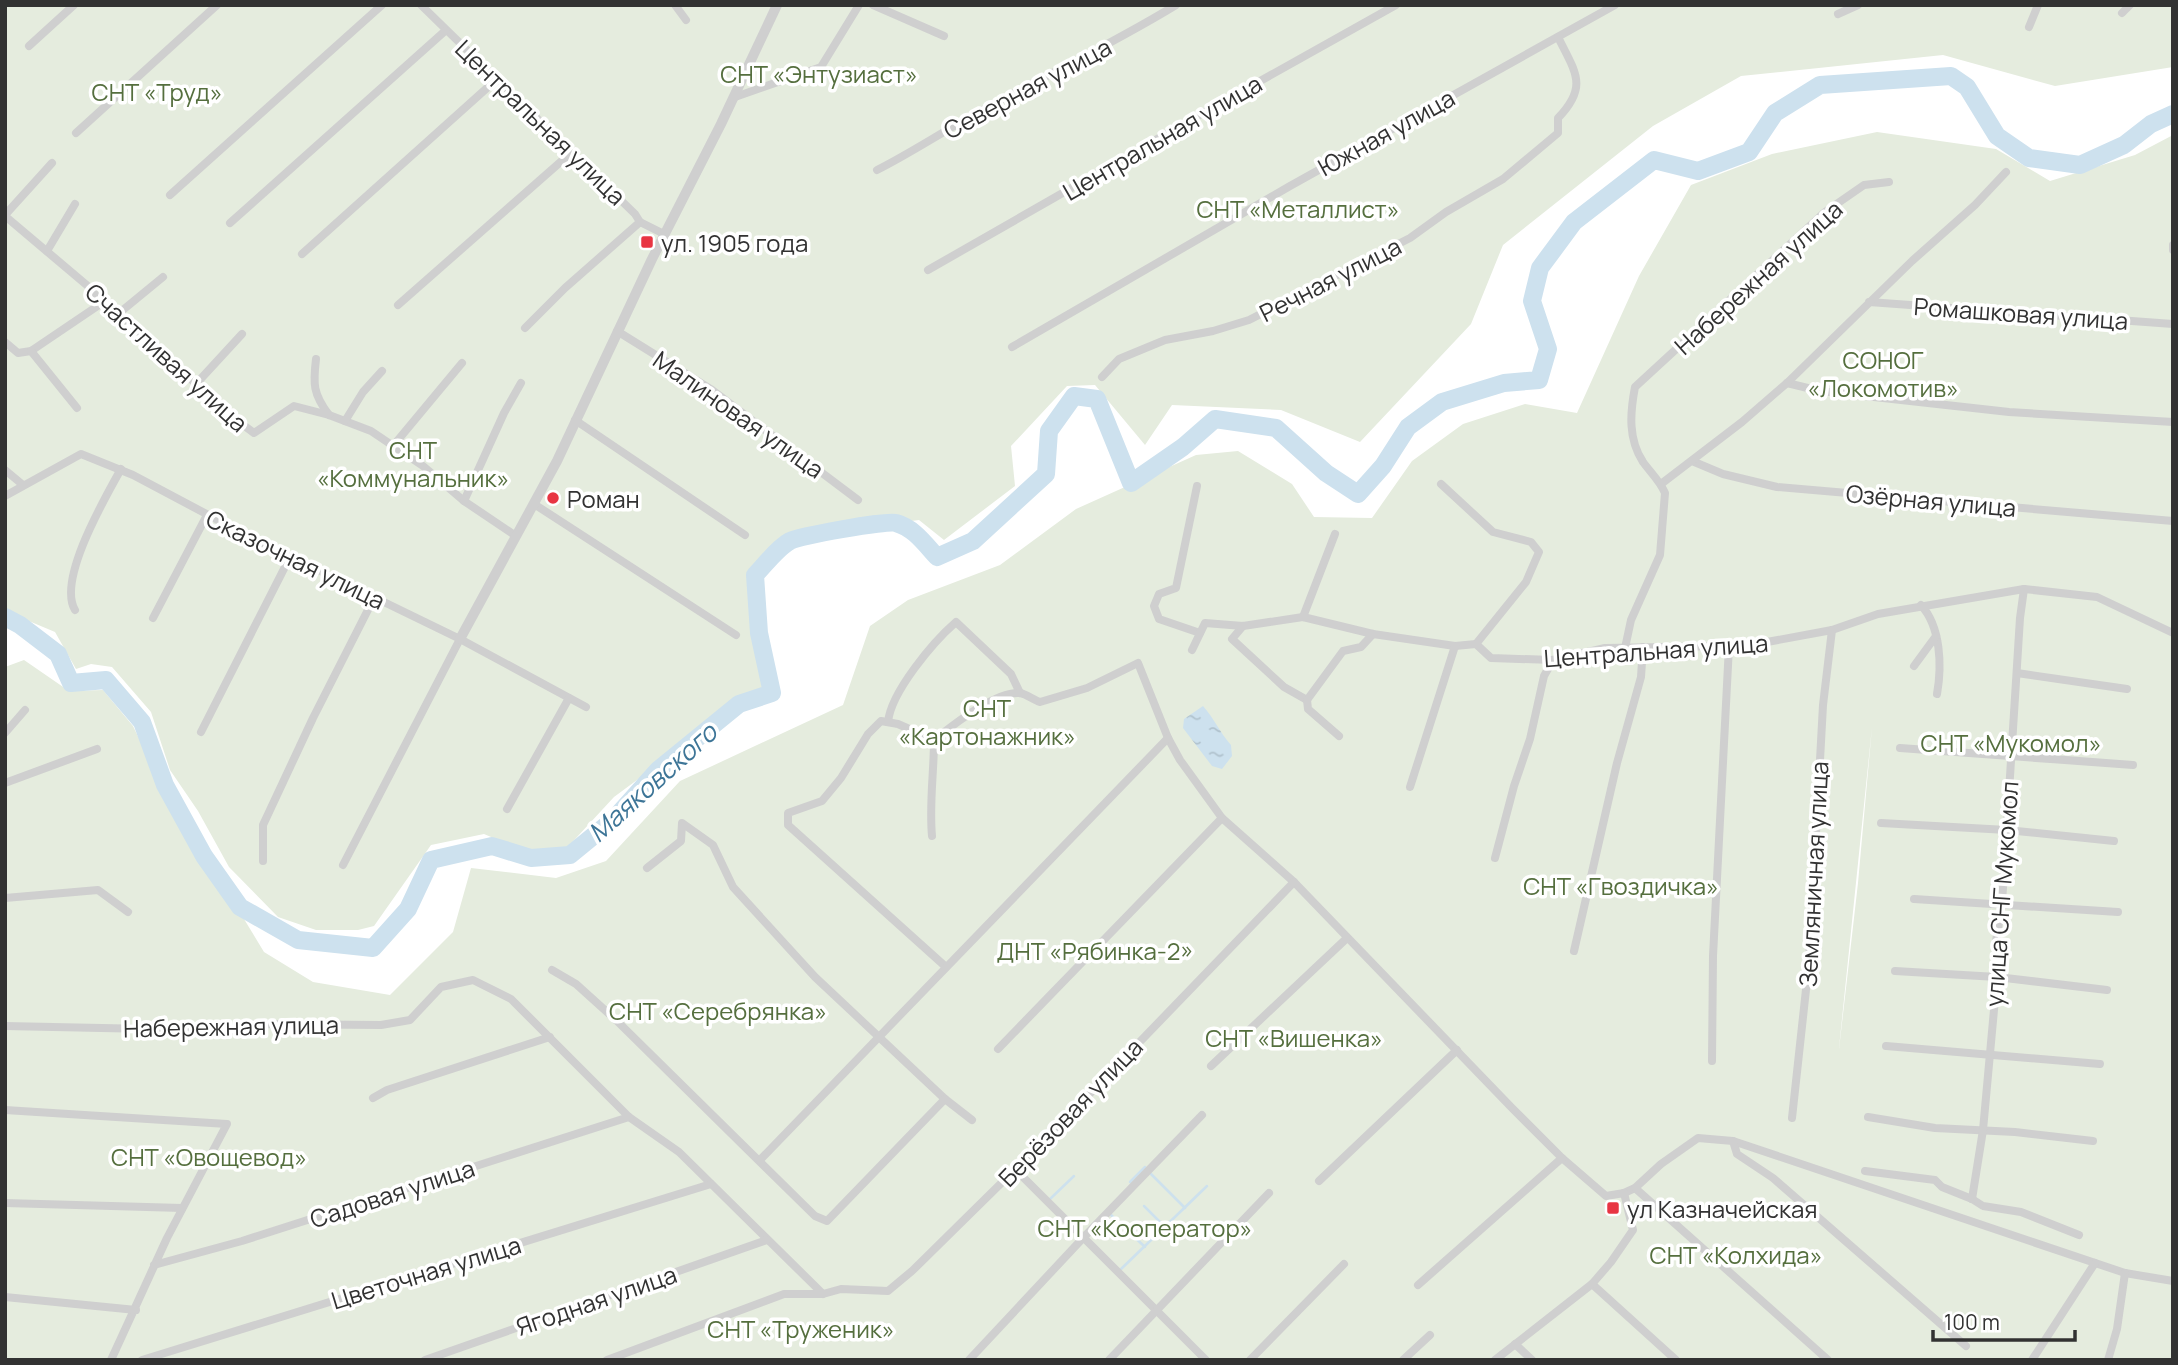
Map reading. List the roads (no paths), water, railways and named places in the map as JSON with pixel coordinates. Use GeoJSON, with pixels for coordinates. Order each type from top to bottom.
{"type":"FeatureCollection","features":[{"type":"Feature","properties":{"kind":"street"},"geometry":{"type":"LineString","coordinates":[[29,46],[74,5]]}},
{"type":"Feature","properties":{"kind":"street"},"geometry":{"type":"LineString","coordinates":[[76,133],[217,5]]}},
{"type":"Feature","properties":{"kind":"street"},"geometry":{"type":"LineString","coordinates":[[170,195],[382,5]]}},
{"type":"Feature","properties":{"kind":"street","name":"Центральная улица"},"geometry":{"type":"LineString","coordinates":[[421,5],[573,152],[640,222],[664,234]]}},
{"type":"Feature","properties":{"kind":"street"},"geometry":{"type":"LineString","coordinates":[[675,5],[687,20]]}},
{"type":"Feature","properties":{"kind":"street"},"geometry":{"type":"LineString","coordinates":[[344,865],[460,639],[534,504],[664,234],[735,97],[777,5]]}},
{"type":"Feature","properties":{"kind":"street"},"geometry":{"type":"LineString","coordinates":[[735,97],[821,67],[859,5]]}},
{"type":"Feature","properties":{"kind":"street"},"geometry":{"type":"LineString","coordinates":[[873,5],[944,36]]}},
{"type":"Feature","properties":{"kind":"street","name":"Северная улица"},"geometry":{"type":"LineString","coordinates":[[877,170],[907,156],[967,118],[1134,31],[1176,5]]}},
{"type":"Feature","properties":{"kind":"street","name":"Центральная улица"},"geometry":{"type":"LineString","coordinates":[[928,270],[1396,5]]}},
{"type":"Feature","properties":{"kind":"street","name":"Южная улица"},"geometry":{"type":"LineString","coordinates":[[1012,347],[1290,186],[1615,5]]}},
{"type":"Feature","properties":{"kind":"street"},"geometry":{"type":"LineString","coordinates":[[1839,14],[1858,5]]}},
{"type":"Feature","properties":{"kind":"street"},"geometry":{"type":"LineString","coordinates":[[2029,27],[2038,5]]}},
{"type":"Feature","properties":{"kind":"street"},"geometry":{"type":"LineString","coordinates":[[2122,13],[2130,5]]}},
{"type":"Feature","properties":{"kind":"street"},"geometry":{"type":"LineString","coordinates":[[230,223],[445,31]]}},
{"type":"Feature","properties":{"kind":"street","name":"Речная улица"},"geometry":{"type":"LineString","coordinates":[[1102,377],[1119,359],[1165,340],[1213,331],[1248,320],[1410,238],[1446,212],[1503,180],[1558,133],[1558,118],[1572,104],[1578,88],[1575,73],[1558,37]]}},
{"type":"Feature","properties":{"kind":"street"},"geometry":{"type":"LineString","coordinates":[[302,254],[498,79]]}},
{"type":"Feature","properties":{"kind":"street"},"geometry":{"type":"LineString","coordinates":[[398,305],[573,152]]}},
{"type":"Feature","properties":{"kind":"street"},"geometry":{"type":"LineString","coordinates":[[5,216],[52,163]]}},
{"type":"Feature","properties":{"kind":"street"},"geometry":{"type":"LineString","coordinates":[[1625,648],[1631,620],[1660,555],[1665,493],[1661,484],[1787,383],[1869,302],[1975,205],[2006,172]]}},
{"type":"Feature","properties":{"kind":"street","name":"Набережная улица"},"geometry":{"type":"LineString","coordinates":[[1661,484],[1634,447],[1630,410],[1635,387],[1825,212],[1864,185],[1889,183]]}},
{"type":"Feature","properties":{"kind":"street"},"geometry":{"type":"LineString","coordinates":[[47,251],[75,204]]}},
{"type":"Feature","properties":{"kind":"street","name":"Счастливая улица"},"geometry":{"type":"LineString","coordinates":[[5,216],[254,433],[293,406],[328,415],[371,431],[423,466],[464,501],[516,536]]}},
{"type":"Feature","properties":{"kind":"street"},"geometry":{"type":"LineString","coordinates":[[525,328],[565,288],[640,222]]}},
{"type":"Feature","properties":{"kind":"street"},"geometry":{"type":"LineString","coordinates":[[118,314],[163,277]]}},
{"type":"Feature","properties":{"kind":"street","name":"Ромашковая улица"},"geometry":{"type":"LineString","coordinates":[[1869,302],[2173,324]]}},
{"type":"Feature","properties":{"kind":"street"},"geometry":{"type":"LineString","coordinates":[[5,342],[19,353],[31,351],[102,303]]}},
{"type":"Feature","properties":{"kind":"street","name":"Малиновая улица"},"geometry":{"type":"LineString","coordinates":[[617,331],[712,390],[859,500]]}},
{"type":"Feature","properties":{"kind":"street"},"geometry":{"type":"LineString","coordinates":[[196,384],[242,334]]}},
{"type":"Feature","properties":{"kind":"street"},"geometry":{"type":"LineString","coordinates":[[31,351],[76,408]]}},
{"type":"Feature","properties":{"kind":"street"},"geometry":{"type":"LineString","coordinates":[[316,359],[313,385],[319,402],[328,415]]}},
{"type":"Feature","properties":{"kind":"street"},"geometry":{"type":"LineString","coordinates":[[393,446],[462,363]]}},
{"type":"Feature","properties":{"kind":"street"},"geometry":{"type":"LineString","coordinates":[[345,421],[363,393],[382,371]]}},
{"type":"Feature","properties":{"kind":"street"},"geometry":{"type":"LineString","coordinates":[[464,501],[504,413],[521,383]]}},
{"type":"Feature","properties":{"kind":"street"},"geometry":{"type":"LineString","coordinates":[[1787,383],[1820,391],[2009,412],[2173,422]]}},
{"type":"Feature","properties":{"kind":"street"},"geometry":{"type":"LineString","coordinates":[[575,420],[745,535]]}},
{"type":"Feature","properties":{"kind":"street","name":"Сказочная улица"},"geometry":{"type":"LineString","coordinates":[[5,496],[81,454],[121,469],[290,557],[460,639],[586,707]]}},
{"type":"Feature","properties":{"kind":"street","name":"Озёрная улица"},"geometry":{"type":"LineString","coordinates":[[1692,461],[1723,474],[1777,487],[2173,521]]}},
{"type":"Feature","properties":{"kind":"street"},"geometry":{"type":"LineString","coordinates":[[75,610],[70,602],[75,565],[95,516],[121,469]]}},
{"type":"Feature","properties":{"kind":"street"},"geometry":{"type":"LineString","coordinates":[[5,470],[23,485]]}},
{"type":"Feature","properties":{"kind":"street"},"geometry":{"type":"LineString","coordinates":[[1192,650],[1205,623],[1243,626],[1303,617],[1373,634],[1429,640],[1455,646],[1476,644],[1526,582],[1539,552],[1531,542],[1493,532],[1441,484]]}},
{"type":"Feature","properties":{"kind":"street"},"geometry":{"type":"LineString","coordinates":[[1197,486],[1176,588],[1159,594],[1154,606],[1159,619],[1200,633]]}},
{"type":"Feature","properties":{"kind":"street"},"geometry":{"type":"LineString","coordinates":[[534,504],[736,635]]}},
{"type":"Feature","properties":{"kind":"street"},"geometry":{"type":"LineString","coordinates":[[153,618],[207,515]]}},
{"type":"Feature","properties":{"kind":"street"},"geometry":{"type":"LineString","coordinates":[[1303,617],[1335,534]]}},
{"type":"Feature","properties":{"kind":"street"},"geometry":{"type":"LineString","coordinates":[[201,732],[290,557]]}},
{"type":"Feature","properties":{"kind":"street","name":"Центральная улица"},"geometry":{"type":"LineString","coordinates":[[1476,644],[1491,658],[1553,660],[1605,648],[1729,646],[1832,630],[1878,614],[2024,589],[2097,597],[2173,633]]}},
{"type":"Feature","properties":{"kind":"street","name":"улица СНГ Мукомол"},"geometry":{"type":"LineString","coordinates":[[1972,1199],[1983,1130],[1997,977],[1996,941],[2002,903],[2024,589]]}},
{"type":"Feature","properties":{"kind":"street"},"geometry":{"type":"LineString","coordinates":[[263,862],[263,825],[374,597]]}},
{"type":"Feature","properties":{"kind":"street"},"geometry":{"type":"LineString","coordinates":[[1922,605],[1930,615],[1936,636],[1940,675],[1937,694]]}},
{"type":"Feature","properties":{"kind":"street"},"geometry":{"type":"LineString","coordinates":[[888,722],[889,710],[901,687],[956,622],[1011,674],[1020,693]]}},
{"type":"Feature","properties":{"kind":"street"},"geometry":{"type":"LineString","coordinates":[[1243,626],[1232,639],[1284,687],[1307,701]]}},
{"type":"Feature","properties":{"kind":"street","name":"Земляничная улица"},"geometry":{"type":"LineString","coordinates":[[1792,1118],[1809,962],[1822,705],[1832,630]]}},
{"type":"Feature","properties":{"kind":"street"},"geometry":{"type":"LineString","coordinates":[[1339,736],[1308,709],[1307,701],[1343,651],[1361,647],[1373,634]]}},
{"type":"Feature","properties":{"kind":"street"},"geometry":{"type":"LineString","coordinates":[[1914,666],[1936,636]]}},
{"type":"Feature","properties":{"kind":"street"},"geometry":{"type":"LineString","coordinates":[[1410,787],[1455,646]]}},
{"type":"Feature","properties":{"kind":"street"},"geometry":{"type":"LineString","coordinates":[[1712,1061],[1713,956],[1729,646]]}},
{"type":"Feature","properties":{"kind":"street"},"geometry":{"type":"LineString","coordinates":[[1574,951],[1617,763],[1641,677],[1643,647]]}},
{"type":"Feature","properties":{"kind":"street"},"geometry":{"type":"LineString","coordinates":[[1495,858],[1530,739],[1544,676],[1553,660]]}},
{"type":"Feature","properties":{"kind":"street"},"geometry":{"type":"LineString","coordinates":[[933,740],[970,713],[1001,697],[1020,693],[1040,702],[1087,688],[1138,663],[1168,738],[1180,760],[1222,818],[1294,882],[1562,1158],[1606,1196],[1635,1188],[1661,1164],[1698,1138],[1733,1140],[2125,1273],[2173,1281]]}},
{"type":"Feature","properties":{"kind":"street"},"geometry":{"type":"LineString","coordinates":[[2017,673],[2127,689]]}},
{"type":"Feature","properties":{"kind":"street"},"geometry":{"type":"LineString","coordinates":[[507,810],[569,698]]}},
{"type":"Feature","properties":{"kind":"street"},"geometry":{"type":"LineString","coordinates":[[5,733],[24,710]]}},
{"type":"Feature","properties":{"kind":"street"},"geometry":{"type":"LineString","coordinates":[[933,740],[898,724],[881,721],[868,734],[841,778],[822,801],[788,813],[788,825],[946,967]]}},
{"type":"Feature","properties":{"kind":"street"},"geometry":{"type":"LineString","coordinates":[[761,1160],[1168,738]]}},
{"type":"Feature","properties":{"kind":"street"},"geometry":{"type":"LineString","coordinates":[[932,836],[930,814],[934,772],[933,740]]}},
{"type":"Feature","properties":{"kind":"street"},"geometry":{"type":"LineString","coordinates":[[1900,748],[2133,765]]}},
{"type":"Feature","properties":{"kind":"street"},"geometry":{"type":"LineString","coordinates":[[5,783],[97,749]]}},
{"type":"Feature","properties":{"kind":"street"},"geometry":{"type":"LineString","coordinates":[[998,1049],[1222,818]]}},
{"type":"Feature","properties":{"kind":"street"},"geometry":{"type":"LineString","coordinates":[[647,868],[681,841],[682,823],[713,845],[733,887],[815,977],[945,1099],[972,1120]]}},
{"type":"Feature","properties":{"kind":"street"},"geometry":{"type":"LineString","coordinates":[[1881,823],[2007,830],[2114,842]]}},
{"type":"Feature","properties":{"kind":"street","name":"Берёзовая улица"},"geometry":{"type":"LineString","coordinates":[[607,1360],[784,1294],[822,1294],[841,1289],[888,1291],[912,1271],[1015,1169],[1294,882]]}},
{"type":"Feature","properties":{"kind":"street"},"geometry":{"type":"LineString","coordinates":[[5,898],[97,890],[128,912]]}},
{"type":"Feature","properties":{"kind":"street"},"geometry":{"type":"LineString","coordinates":[[1914,898],[2118,912]]}},
{"type":"Feature","properties":{"kind":"street"},"geometry":{"type":"LineString","coordinates":[[1211,1066],[1347,938]]}},
{"type":"Feature","properties":{"kind":"street"},"geometry":{"type":"LineString","coordinates":[[552,970],[576,984],[617,1021],[815,1216],[827,1221],[945,1099]]}},
{"type":"Feature","properties":{"kind":"street"},"geometry":{"type":"LineString","coordinates":[[1895,971],[1997,977],[2107,990]]}},
{"type":"Feature","properties":{"kind":"street","name":"Набережная улица"},"geometry":{"type":"LineString","coordinates":[[5,1026],[246,1031],[255,1024],[381,1025],[410,1020],[441,986],[473,980],[511,999],[550,1037]]}},
{"type":"Feature","properties":{"kind":"street"},"geometry":{"type":"LineString","coordinates":[[373,1098],[387,1090],[550,1037],[629,1117],[678,1152],[822,1294]]}},
{"type":"Feature","properties":{"kind":"street"},"geometry":{"type":"LineString","coordinates":[[1886,1046],[2101,1064]]}},
{"type":"Feature","properties":{"kind":"street"},"geometry":{"type":"LineString","coordinates":[[1319,1181],[1457,1050]]}},
{"type":"Feature","properties":{"kind":"street"},"geometry":{"type":"LineString","coordinates":[[5,1110],[227,1124],[182,1208],[111,1360]]}},
{"type":"Feature","properties":{"kind":"street"},"geometry":{"type":"LineString","coordinates":[[969,1360],[1202,1115]]}},
{"type":"Feature","properties":{"kind":"street","name":"Садовая улица"},"geometry":{"type":"LineString","coordinates":[[154,1265],[255,1237],[629,1117]]}},
{"type":"Feature","properties":{"kind":"street"},"geometry":{"type":"LineString","coordinates":[[1868,1117],[1935,1128],[2093,1141]]}},
{"type":"Feature","properties":{"kind":"street"},"geometry":{"type":"LineString","coordinates":[[1733,1140],[1737,1154],[1773,1178],[1966,1346]]}},
{"type":"Feature","properties":{"kind":"street"},"geometry":{"type":"LineString","coordinates":[[1418,1285],[1562,1158]]}},
{"type":"Feature","properties":{"kind":"street"},"geometry":{"type":"LineString","coordinates":[[1015,1169],[1206,1360]]}},
{"type":"Feature","properties":{"kind":"street"},"geometry":{"type":"LineString","coordinates":[[1865,1171],[1935,1180],[1942,1187],[1983,1206],[2021,1212],[2079,1235]]}},
{"type":"Feature","properties":{"kind":"street","name":"Цветочная улица"},"geometry":{"type":"LineString","coordinates":[[142,1360],[711,1184]]}},
{"type":"Feature","properties":{"kind":"street"},"geometry":{"type":"LineString","coordinates":[[1635,1188],[1828,1360]]}},
{"type":"Feature","properties":{"kind":"street"},"geometry":{"type":"LineString","coordinates":[[1109,1360],[1269,1193]]}},
{"type":"Feature","properties":{"kind":"street"},"geometry":{"type":"LineString","coordinates":[[1495,1360],[1592,1284],[1611,1262],[1633,1230],[1624,1193]]}},
{"type":"Feature","properties":{"kind":"street"},"geometry":{"type":"LineString","coordinates":[[5,1203],[182,1208]]}},
{"type":"Feature","properties":{"kind":"street","name":"Ягодная улица"},"geometry":{"type":"LineString","coordinates":[[425,1360],[767,1240]]}},
{"type":"Feature","properties":{"kind":"street"},"geometry":{"type":"LineString","coordinates":[[2032,1360],[2095,1263]]}},
{"type":"Feature","properties":{"kind":"street"},"geometry":{"type":"LineString","coordinates":[[1250,1360],[1343,1264]]}},
{"type":"Feature","properties":{"kind":"street"},"geometry":{"type":"LineString","coordinates":[[2108,1360],[2117,1329],[2125,1273]]}},
{"type":"Feature","properties":{"kind":"street"},"geometry":{"type":"LineString","coordinates":[[1592,1284],[1676,1360]]}},
{"type":"Feature","properties":{"kind":"street"},"geometry":{"type":"LineString","coordinates":[[5,1297],[136,1310]]}},
{"type":"Feature","properties":{"kind":"street"},"geometry":{"type":"LineString","coordinates":[[1403,1360],[1430,1335]]}},
{"type":"Feature","properties":{"kind":"street"},"geometry":{"type":"LineString","coordinates":[[1515,1344],[1532,1360]]}},
{"type":"Feature","properties":{"kind":"water"},"geometry":{"type":"Polygon","coordinates":[[[1203,706],[1231,745],[1232,756],[1222,769],[1212,766],[1183,728],[1184,719],[1203,706]]]}},
{"type":"Feature","properties":{"kind":"waterway","name":"Маяковского"},"geometry":{"type":"LineString","coordinates":[[5,617],[58,654],[71,683],[106,680],[142,722],[165,785],[204,856],[240,907],[298,940],[373,948],[408,909],[431,860],[492,846],[531,858],[570,855],[614,819],[658,770],[739,704],[772,693],[759,633],[755,575],[785,544],[826,532],[889,523],[896,523],[908,529],[937,557],[973,541],[1046,474],[1049,431],[1074,396],[1097,399],[1131,483],[1183,447],[1215,419],[1276,428],[1326,473],[1358,494],[1383,466],[1408,427],[1442,402],[1504,383],[1539,380],[1548,349],[1532,301],[1540,268],[1574,222],[1654,160],[1698,171],[1749,152],[1775,113],[1820,85],[1951,76],[1967,87],[1997,136],[2029,158],[2080,165],[2124,145],[2151,124],[2173,114]]}},
{"type":"Feature","properties":{"kind":"waterway"},"geometry":{"type":"LineString","coordinates":[[1130,1182],[1145,1167]]}},
{"type":"Feature","properties":{"kind":"waterway"},"geometry":{"type":"LineString","coordinates":[[1150,1173],[1185,1208]]}},
{"type":"Feature","properties":{"kind":"waterway"},"geometry":{"type":"LineString","coordinates":[[1049,1200],[1074,1176]]}},
{"type":"Feature","properties":{"kind":"waterway"},"geometry":{"type":"LineString","coordinates":[[1120,1270],[1207,1186]]}},
{"type":"Feature","properties":{"kind":"waterway"},"geometry":{"type":"LineString","coordinates":[[1144,1206],[1165,1227]]}},
{"type":"Feature","properties":{"kind":"waterway"},"geometry":{"type":"LineString","coordinates":[[1110,1214],[1145,1247]]}},
{"type":"Feature","properties":{"kind":"place","name":"ул. 1905 года"},"geometry":{"type":"Point","coordinates":[647,242]}},
{"type":"Feature","properties":{"kind":"place","name":"Роман"},"geometry":{"type":"Point","coordinates":[553,498]}},
{"type":"Feature","properties":{"kind":"place","name":"ул Казначейская"},"geometry":{"type":"Point","coordinates":[1613,1208]}},
{"type":"Feature","properties":{"kind":"park label","name":"СНТ «Энтузиаст»"},"geometry":{"type":"Point","coordinates":[819,73]}},
{"type":"Feature","properties":{"kind":"park label","name":"СНТ «Труд»"},"geometry":{"type":"Point","coordinates":[157,91]}},
{"type":"Feature","properties":{"kind":"park label","name":"СНТ «Металлист»"},"geometry":{"type":"Point","coordinates":[1298,208]}},
{"type":"Feature","properties":{"kind":"park label","name":"СОНОГ «Локомотив»"},"geometry":{"type":"Point","coordinates":[1883,373]}},
{"type":"Feature","properties":{"kind":"park label","name":"СНТ «Коммунальник»"},"geometry":{"type":"Point","coordinates":[413,463]}},
{"type":"Feature","properties":{"kind":"park label","name":"СНТ «Картонажник»"},"geometry":{"type":"Point","coordinates":[987,721]}},
{"type":"Feature","properties":{"kind":"park label","name":"СНТ «Мукомол»"},"geometry":{"type":"Point","coordinates":[2011,742]}},
{"type":"Feature","properties":{"kind":"park label","name":"СНТ «Гвоздичка»"},"geometry":{"type":"Point","coordinates":[1621,885]}},
{"type":"Feature","properties":{"kind":"park label","name":"ДНТ «Рябинка-2»"},"geometry":{"type":"Point","coordinates":[1095,950]}},
{"type":"Feature","properties":{"kind":"park label","name":"СНТ «Серебрянка»"},"geometry":{"type":"Point","coordinates":[718,1010]}},
{"type":"Feature","properties":{"kind":"park label","name":"СНТ «Вишенка»"},"geometry":{"type":"Point","coordinates":[1294,1037]}},
{"type":"Feature","properties":{"kind":"park label","name":"СНТ «Овощевод»"},"geometry":{"type":"Point","coordinates":[209,1156]}},
{"type":"Feature","properties":{"kind":"park label","name":"СНТ «Кооператор»"},"geometry":{"type":"Point","coordinates":[1145,1227]}},
{"type":"Feature","properties":{"kind":"park label","name":"СНТ «Колхида»"},"geometry":{"type":"Point","coordinates":[1736,1254]}},
{"type":"Feature","properties":{"kind":"park label","name":"СНТ «Труженик»"},"geometry":{"type":"Point","coordinates":[801,1328]}}]}
